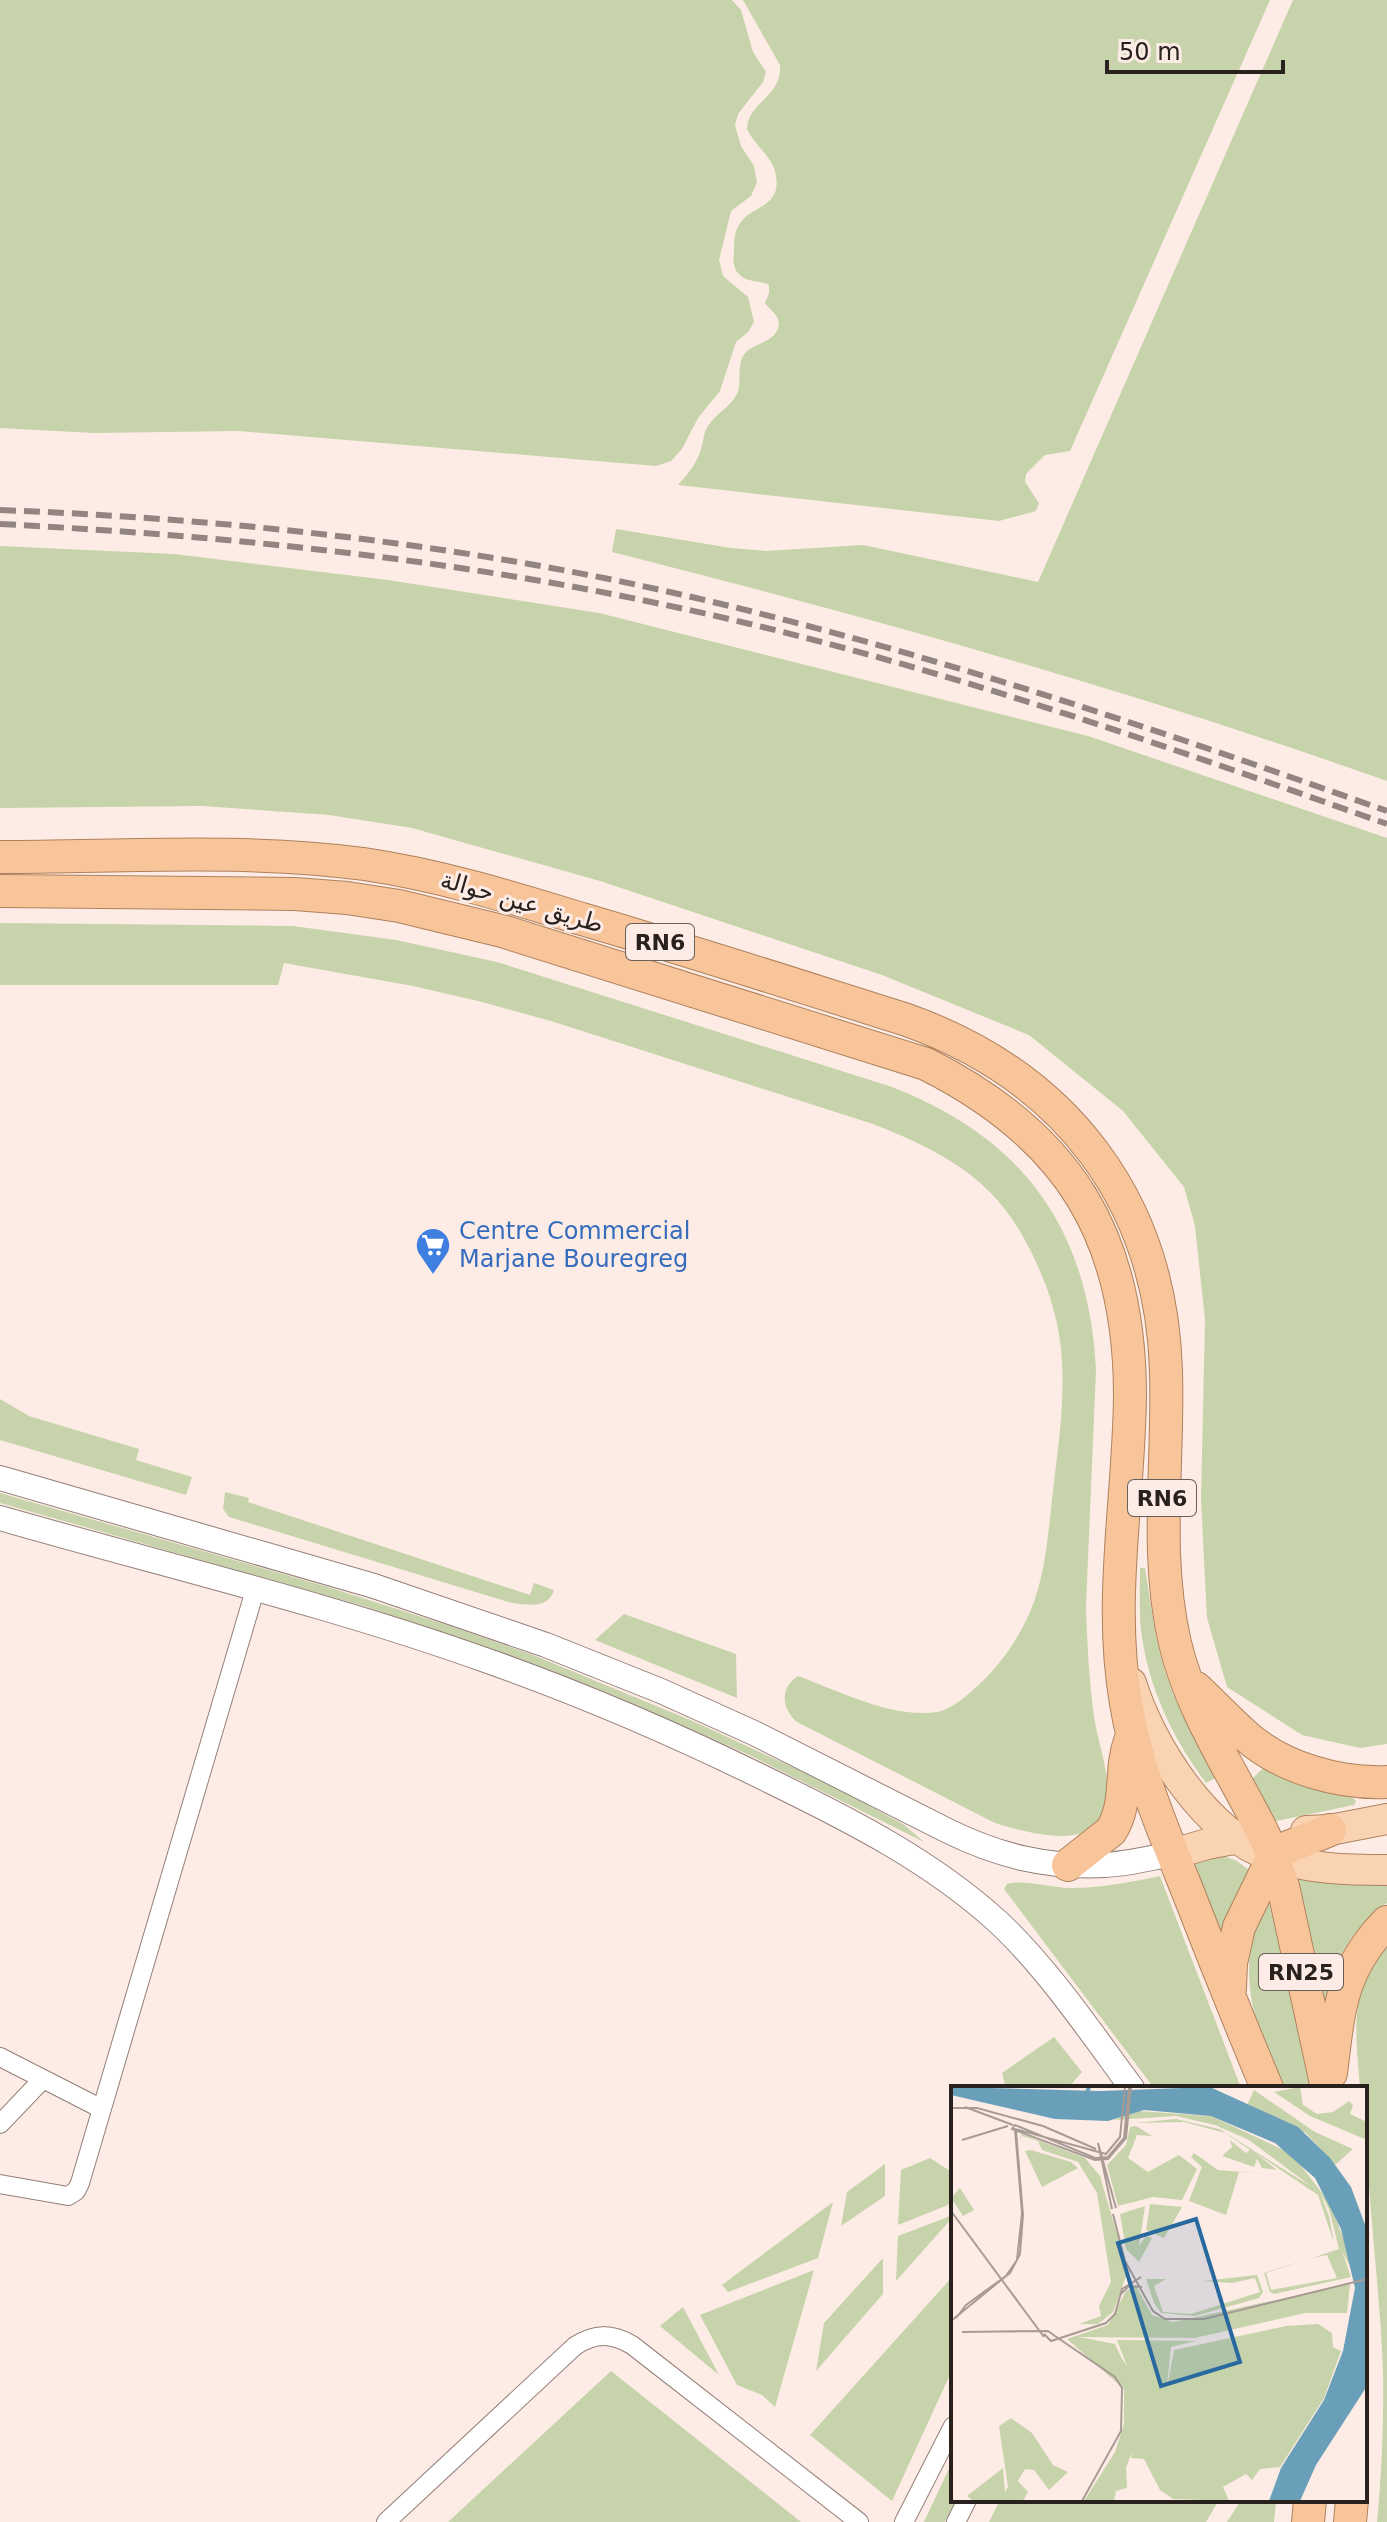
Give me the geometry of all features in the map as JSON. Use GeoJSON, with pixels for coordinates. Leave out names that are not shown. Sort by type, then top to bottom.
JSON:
{"type":"FeatureCollection","features":[{"type":"Feature","properties":{"kind":"highway","name":"طريق عين حوالة"},"geometry":{"type":"LineString","coordinates":[[0,857],[149,855],[302,858],[421,874],[615,928],[937,1031],[994,1060],[1055,1109],[1087,1144],[1106,1169],[1148,1255],[1162,1316],[1167,1420],[1162,1498],[1169,1610],[1186,1678]]}},
{"type":"Feature","properties":{"kind":"highway","name":"طريق عين حوالة"},"geometry":{"type":"LineString","coordinates":[[0,891],[295,894],[399,906],[502,931],[887,1050],[926,1064],[964,1083],[999,1106],[1031,1134],[1083,1198],[1103,1235],[1117,1274],[1125,1314],[1130,1399],[1118,1591],[1119,1631]]}},
{"type":"Feature","properties":{"kind":"highway","name":"RN6"},"geometry":{"type":"LineString","coordinates":[[1119,1631],[1122,1683],[1133,1734],[1173,1854]]}},
{"type":"Feature","properties":{"kind":"highway","name":"RN6"},"geometry":{"type":"LineString","coordinates":[[1186,1678],[1258,1843]]}},
{"type":"Feature","properties":{"kind":"highway"},"geometry":{"type":"LineString","coordinates":[[1186,1678],[1248,1738],[1277,1756],[1309,1770],[1342,1779],[1387,1782]]}},
{"type":"Feature","properties":{"kind":"highway"},"geometry":{"type":"LineString","coordinates":[[1068,1865],[1104,1838],[1116,1824],[1121,1811],[1125,1762],[1133,1734]]}},
{"type":"Feature","properties":{"kind":"highway"},"geometry":{"type":"LineString","coordinates":[[1258,1843],[1288,1847],[1330,1830]]}},
{"type":"Feature","properties":{"kind":"highway","name":"RN25"},"geometry":{"type":"LineString","coordinates":[[1231,1999],[1231,1963],[1258,1843]]}},
{"type":"Feature","properties":{"kind":"highway","name":"RN25"},"geometry":{"type":"LineString","coordinates":[[1258,1843],[1283,1886],[1328,2086]]}},
{"type":"Feature","properties":{"kind":"highway","name":"RN25"},"geometry":{"type":"LineString","coordinates":[[1173,1854],[1266,2086]]}},
{"type":"Feature","properties":{"kind":"highway","name":"RN25"},"geometry":{"type":"LineString","coordinates":[[1328,2086],[1345,1985],[1371,1938],[1387,1922]]}},
{"type":"Feature","properties":{"kind":"highway"},"geometry":{"type":"LineString","coordinates":[[1308,2522],[1310,2502]]}},
{"type":"Feature","properties":{"kind":"highway"},"geometry":{"type":"LineString","coordinates":[[1350,2522],[1352,2502]]}},
{"type":"Feature","properties":{"kind":"main road"},"geometry":{"type":"LineString","coordinates":[[1119,1631],[1133,1691],[1159,1748],[1196,1799],[1258,1843],[1333,1867],[1387,1870]]}},
{"type":"Feature","properties":{"kind":"main road"},"geometry":{"type":"LineString","coordinates":[[1330,1830],[1387,1819]]}},
{"type":"Feature","properties":{"kind":"main road"},"geometry":{"type":"LineString","coordinates":[[1173,1854],[1258,1843]]}},
{"type":"Feature","properties":{"kind":"street"},"geometry":{"type":"LineString","coordinates":[[0,1478],[374,1586],[546,1645],[661,1691],[754,1733],[979,1846],[1011,1857],[1044,1864],[1107,1865],[1173,1854]]}},
{"type":"Feature","properties":{"kind":"street"},"geometry":{"type":"LineString","coordinates":[[0,1518],[373,1624],[488,1661],[710,1751],[804,1797],[923,1863],[998,1922],[1032,1957],[1130,2086]]}},
{"type":"Feature","properties":{"kind":"street"},"geometry":{"type":"LineString","coordinates":[[0,2184],[68,2196],[76,2191],[80,2183],[255,1590]]}},
{"type":"Feature","properties":{"kind":"street"},"geometry":{"type":"LineString","coordinates":[[0,2058],[102,2109]]}},
{"type":"Feature","properties":{"kind":"street"},"geometry":{"type":"LineString","coordinates":[[0,2124],[43,2079]]}},
{"type":"Feature","properties":{"kind":"street"},"geometry":{"type":"LineString","coordinates":[[386,2522],[575,2346],[588,2338],[603,2335],[618,2337],[632,2345],[859,2522]]}},
{"type":"Feature","properties":{"kind":"street"},"geometry":{"type":"LineString","coordinates":[[904,2522],[951,2430]]}},
{"type":"Feature","properties":{"kind":"street"},"geometry":{"type":"LineString","coordinates":[[956,2522],[966,2502]]}},
{"type":"Feature","properties":{"kind":"green space"},"geometry":{"type":"Polygon","coordinates":[[[0,0],[732,0],[741,10],[753,52],[766,72],[763,82],[738,114],[735,125],[741,146],[754,166],[757,182],[751,196],[731,211],[719,260],[723,276],[748,297],[754,322],[736,342],[720,391],[698,418],[682,449],[671,461],[656,466],[238,431],[94,433],[0,428],[0,0]]]}},
{"type":"Feature","properties":{"kind":"green space"},"geometry":{"type":"Polygon","coordinates":[[[743,0],[1270,0],[1070,451],[1045,455],[1026,474],[1025,482],[1039,503],[1036,511],[999,521],[678,485],[697,459],[708,426],[737,394],[745,353],[771,338],[779,324],[765,303],[769,285],[743,278],[734,262],[735,236],[739,225],[746,216],[771,200],[776,186],[772,163],[747,129],[753,112],[776,85],[780,65],[743,0]]]}},
{"type":"Feature","properties":{"kind":"green space"},"geometry":{"type":"Polygon","coordinates":[[[1293,0],[1387,0],[1387,781],[1099,686],[807,603],[612,552],[616,529],[766,551],[863,545],[1038,582],[1293,0]]]}},
{"type":"Feature","properties":{"kind":"green space"},"geometry":{"type":"Polygon","coordinates":[[[0,546],[174,554],[388,580],[599,613],[1088,736],[1387,838],[1387,1744],[1360,1748],[1302,1735],[1227,1687],[1207,1618],[1201,1500],[1205,1320],[1195,1226],[1184,1187],[1123,1111],[1029,1035],[882,975],[600,881],[412,828],[329,815],[202,806],[0,808],[0,546]]]}},
{"type":"Feature","properties":{"kind":"green space"},"geometry":{"type":"Polygon","coordinates":[[[0,923],[293,926],[396,940],[497,962],[889,1086],[936,1107],[976,1132],[1011,1160],[1040,1194],[1062,1231],[1079,1273],[1091,1319],[1096,1370],[1086,1620],[1094,1717],[1108,1790],[1105,1811],[1097,1825],[1083,1833],[1066,1836],[1029,1832],[995,1823],[797,1722],[786,1705],[785,1692],[798,1676],[884,1708],[920,1713],[947,1709],[969,1693],[999,1663],[1019,1634],[1035,1599],[1045,1556],[1059,1440],[1063,1380],[1058,1326],[1039,1268],[1018,1228],[989,1191],[972,1177],[935,1152],[873,1124],[551,1021],[413,986],[284,963],[278,985],[0,985],[0,923]]]}},
{"type":"Feature","properties":{"kind":"green space"},"geometry":{"type":"Polygon","coordinates":[[[0,1399],[29,1416],[139,1449],[136,1460],[192,1477],[186,1495],[0,1440],[0,1399]]]}},
{"type":"Feature","properties":{"kind":"green space"},"geometry":{"type":"Polygon","coordinates":[[[225,1492],[530,1595],[534,1583],[554,1590],[542,1603],[512,1603],[229,1517],[223,1509],[225,1492]]]}},
{"type":"Feature","properties":{"kind":"green space"},"geometry":{"type":"Polygon","coordinates":[[[0,1493],[328,1587],[533,1655],[695,1722],[827,1783],[903,1824],[924,1842],[747,1754],[611,1694],[529,1662],[364,1606],[0,1503],[0,1493]]]}},
{"type":"Feature","properties":{"kind":"green space"},"geometry":{"type":"Polygon","coordinates":[[[1140,1568],[1145,1568],[1156,1637],[1172,1690],[1217,1777],[1206,1783],[1172,1729],[1149,1671],[1141,1630],[1140,1568]]]}},
{"type":"Feature","properties":{"kind":"green space"},"geometry":{"type":"Polygon","coordinates":[[[624,1614],[736,1654],[737,1698],[595,1640],[624,1614]]]}},
{"type":"Feature","properties":{"kind":"green space"},"geometry":{"type":"Polygon","coordinates":[[[1266,1765],[1356,1801],[1354,1805],[1276,1821],[1252,1779],[1266,1765]]]}},
{"type":"Feature","properties":{"kind":"green space"},"geometry":{"type":"Polygon","coordinates":[[[1223,1856],[1255,1874],[1233,1906],[1220,1943],[1186,1858],[1223,1856]]]}},
{"type":"Feature","properties":{"kind":"green space"},"geometry":{"type":"Polygon","coordinates":[[[1298,1870],[1387,1879],[1387,1903],[1358,1930],[1339,1959],[1330,1992],[1326,2032],[1289,1880],[1298,1870]]]}},
{"type":"Feature","properties":{"kind":"green space"},"geometry":{"type":"Polygon","coordinates":[[[1160,1876],[1240,2086],[1152,2086],[1004,1889],[1007,1884],[1014,1883],[1063,1888],[1116,1884],[1160,1876]]]}},
{"type":"Feature","properties":{"kind":"green space"},"geometry":{"type":"Polygon","coordinates":[[[1268,1899],[1314,2086],[1279,2086],[1266,2051],[1254,2012],[1249,1974],[1255,1930],[1268,1899]]]}},
{"type":"Feature","properties":{"kind":"green space"},"geometry":{"type":"Polygon","coordinates":[[[1387,1942],[1387,2522],[1377,2522],[1383,2369],[1367,2158],[1367,2086],[1360,2086],[1356,2028],[1360,1996],[1387,1942]]]}},
{"type":"Feature","properties":{"kind":"green space"},"geometry":{"type":"Polygon","coordinates":[[[1054,2037],[1082,2072],[1070,2086],[1005,2086],[1002,2073],[1054,2037]]]}},
{"type":"Feature","properties":{"kind":"green space"},"geometry":{"type":"Polygon","coordinates":[[[930,2158],[951,2172],[951,2204],[898,2225],[901,2170],[930,2158]]]}},
{"type":"Feature","properties":{"kind":"green space"},"geometry":{"type":"Polygon","coordinates":[[[885,2164],[885,2196],[841,2226],[847,2192],[885,2164]]]}},
{"type":"Feature","properties":{"kind":"green space"},"geometry":{"type":"Polygon","coordinates":[[[833,2202],[818,2258],[728,2292],[722,2285],[833,2202]]]}},
{"type":"Feature","properties":{"kind":"green space"},"geometry":{"type":"Polygon","coordinates":[[[951,2216],[896,2281],[898,2236],[951,2216]]]}},
{"type":"Feature","properties":{"kind":"green space"},"geometry":{"type":"Polygon","coordinates":[[[883,2258],[883,2294],[816,2371],[824,2323],[883,2258]]]}},
{"type":"Feature","properties":{"kind":"green space"},"geometry":{"type":"Polygon","coordinates":[[[814,2270],[775,2407],[762,2395],[737,2385],[700,2315],[814,2270]]]}},
{"type":"Feature","properties":{"kind":"green space"},"geometry":{"type":"Polygon","coordinates":[[[951,2278],[951,2372],[892,2501],[810,2435],[951,2278]]]}},
{"type":"Feature","properties":{"kind":"green space"},"geometry":{"type":"Polygon","coordinates":[[[683,2307],[719,2375],[660,2326],[683,2307]]]}},
{"type":"Feature","properties":{"kind":"green space"},"geometry":{"type":"Polygon","coordinates":[[[611,2371],[801,2522],[448,2522],[611,2371]]]}},
{"type":"Feature","properties":{"kind":"green space"},"geometry":{"type":"Polygon","coordinates":[[[951,2464],[951,2502],[955,2502],[945,2522],[924,2522],[951,2464]]]}},
{"type":"Feature","properties":{"kind":"green space"},"geometry":{"type":"Polygon","coordinates":[[[999,2502],[1218,2502],[1206,2522],[989,2522],[999,2502]]]}},
{"type":"Feature","properties":{"kind":"green space"},"geometry":{"type":"Polygon","coordinates":[[[1240,2502],[1276,2502],[1274,2522],[1227,2522],[1240,2502]]]}},
{"type":"Feature","properties":{"kind":"railway"},"geometry":{"type":"LineString","coordinates":[[0,510],[263,528],[437,549],[610,579],[784,620],[958,668],[1216,751],[1387,811]]}},
{"type":"Feature","properties":{"kind":"railway"},"geometry":{"type":"LineString","coordinates":[[0,524],[174,535],[346,553],[518,577],[689,610],[954,679],[1128,734],[1387,824]]}},
{"type":"Feature","properties":{"kind":"place","name":"Centre Commercial Marjane Bouregreg"},"geometry":{"type":"Point","coordinates":[433,1276]}}]}
